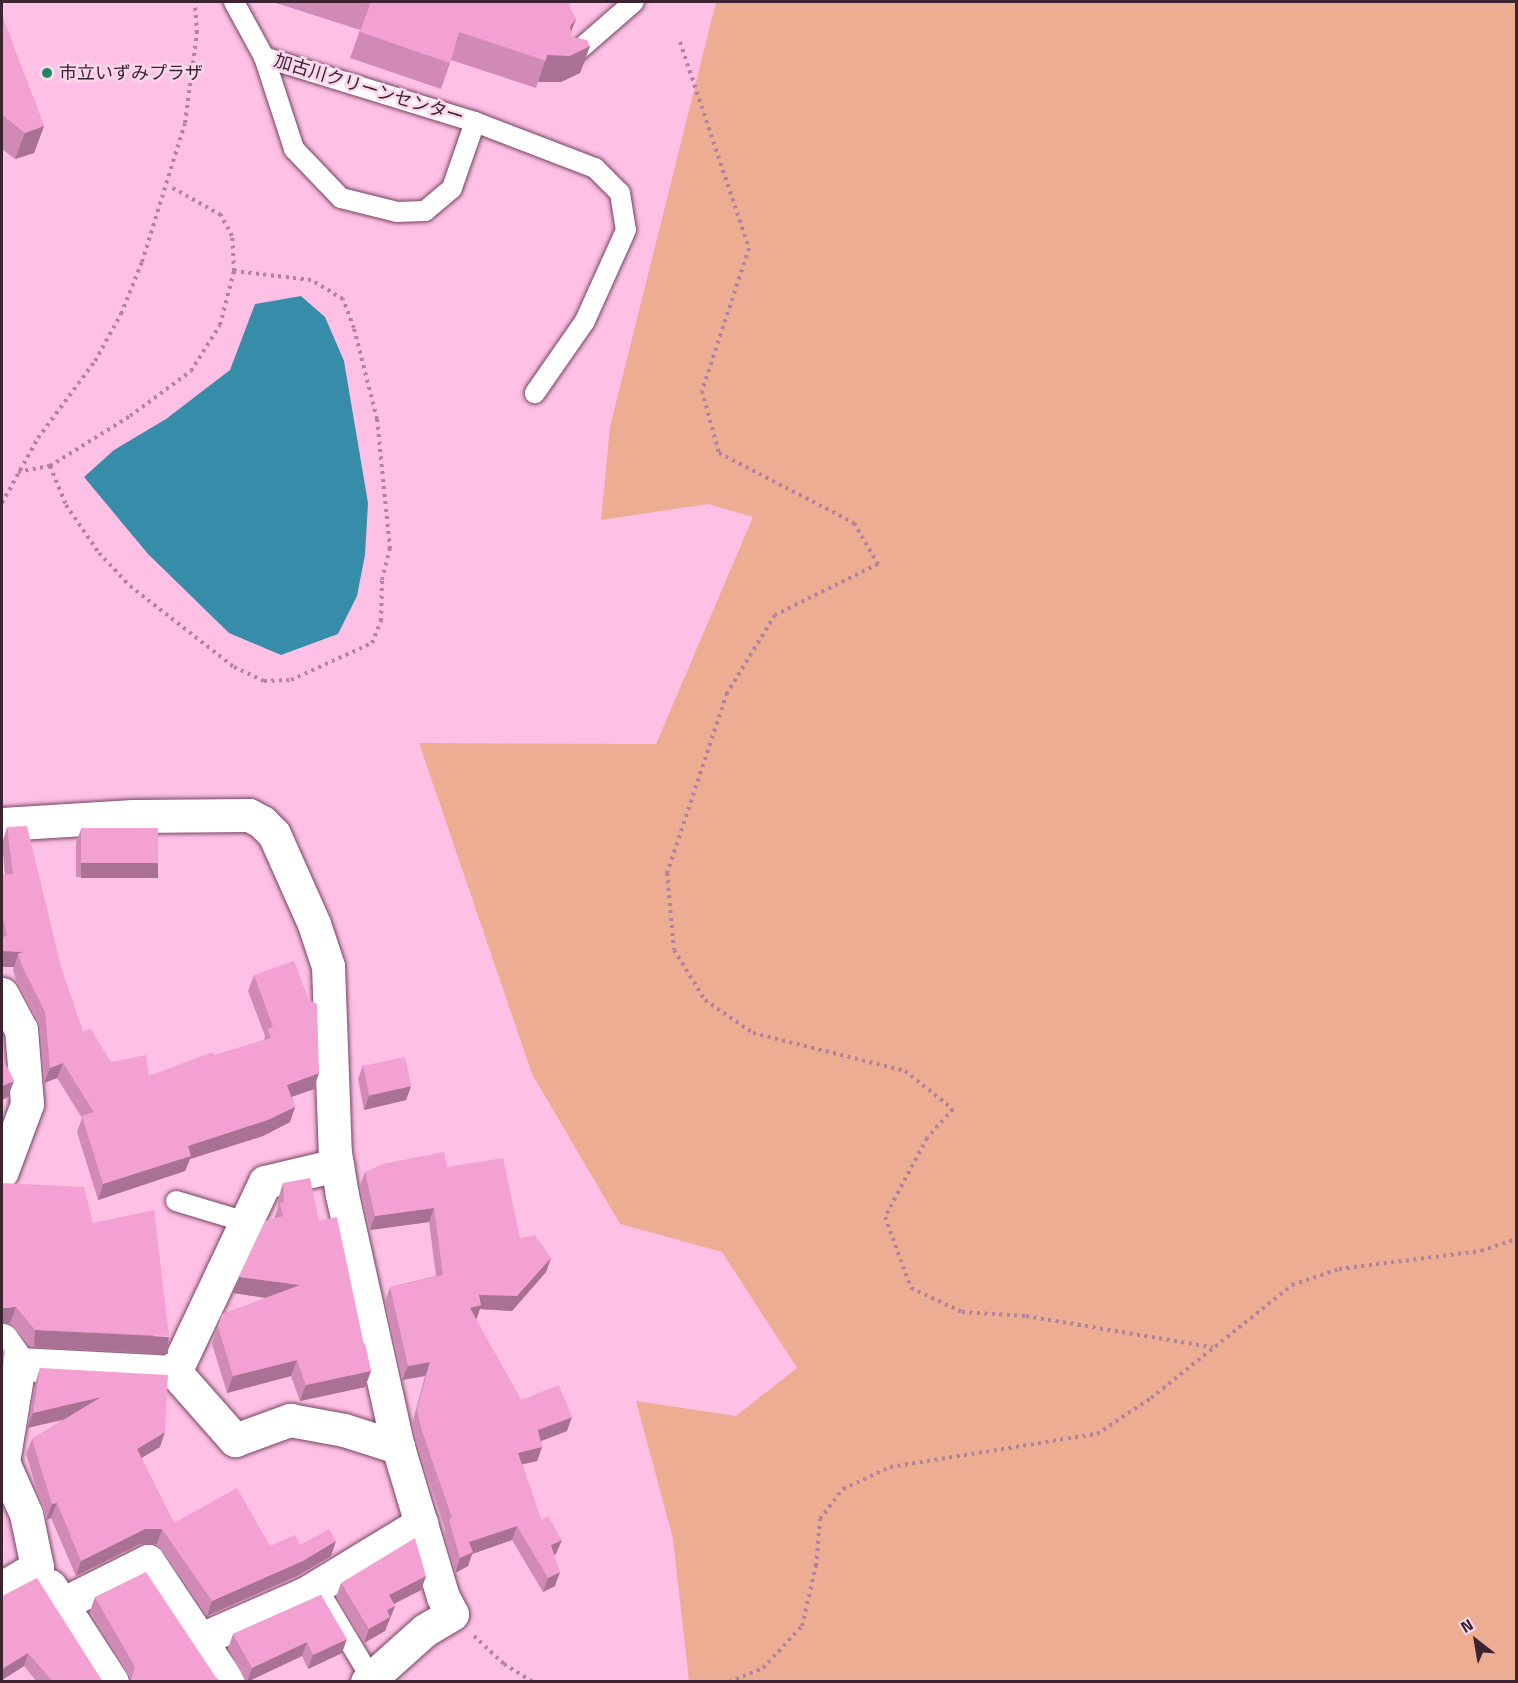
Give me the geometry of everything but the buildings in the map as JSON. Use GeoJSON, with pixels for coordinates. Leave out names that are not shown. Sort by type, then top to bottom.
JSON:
{"type":"FeatureCollection","features":[{"type":"Feature","properties":{"kind":"street"},"geometry":{"type":"LineString","coordinates":[[2,824],[144,816],[249,815],[262,822],[274,834],[293,875],[328,966],[337,1165],[398,1447],[443,1597],[452,1614],[425,1630],[369,1680]]}},
{"type":"Feature","properties":{"kind":"street"},"geometry":{"type":"LineString","coordinates":[[2,994],[21,1029],[27,1104],[2,1171]]}},
{"type":"Feature","properties":{"kind":"street"},"geometry":{"type":"LineString","coordinates":[[175,1372],[265,1182],[337,1165]]}},
{"type":"Feature","properties":{"kind":"street"},"geometry":{"type":"LineString","coordinates":[[112,1682],[37,1567],[26,1514],[3,1462],[10,1352],[175,1372],[235,1440],[290,1420],[344,1430],[398,1447]]}},
{"type":"Feature","properties":{"kind":"street"},"geometry":{"type":"LineString","coordinates":[[199,1640],[316,1586],[422,1523]]}},
{"type":"Feature","properties":{"kind":"street"},"geometry":{"type":"LineString","coordinates":[[62,1604],[148,1561],[154,1565],[179,1613],[228,1682]]}},
{"type":"Feature","properties":{"kind":"street"},"geometry":{"type":"LineString","coordinates":[[2,1588],[37,1567]]}},
{"type":"Feature","properties":{"kind":"lane","name":"加古川クリーンセンター"},"geometry":{"type":"LineString","coordinates":[[234,2],[264,57],[294,149],[340,198],[397,212],[425,211],[453,188],[475,122]]}},
{"type":"Feature","properties":{"kind":"lane"},"geometry":{"type":"LineString","coordinates":[[572,56],[634,2]]}},
{"type":"Feature","properties":{"kind":"lane","name":"加古川クリーンセンター"},"geometry":{"type":"LineString","coordinates":[[264,57],[475,122],[596,168],[620,193],[626,230],[585,321],[534,393]]}},
{"type":"Feature","properties":{"kind":"lane"},"geometry":{"type":"LineString","coordinates":[[176,1201],[246,1222]]}},
{"type":"Feature","properties":{"kind":"lane"},"geometry":{"type":"LineString","coordinates":[[316,1586],[369,1680]]}},
{"type":"Feature","properties":{"kind":"path"},"geometry":{"type":"LineString","coordinates":[[2,503],[17,472],[95,361],[121,314],[169,186],[192,88],[197,33],[195,2]]}},
{"type":"Feature","properties":{"kind":"path"},"geometry":{"type":"LineString","coordinates":[[680,42],[749,248],[702,391],[719,453],[854,523],[878,564],[776,615],[727,693],[667,873],[674,950],[705,1000],[753,1033],[905,1071],[953,1109],[927,1138],[885,1217],[911,1288],[962,1312],[1026,1316],[1212,1347]]}},
{"type":"Feature","properties":{"kind":"path"},"geometry":{"type":"LineString","coordinates":[[17,472],[50,466],[130,416],[191,371],[220,325],[234,271],[232,236],[220,215],[169,186]]}},
{"type":"Feature","properties":{"kind":"path"},"geometry":{"type":"LineString","coordinates":[[50,466],[66,505],[99,553],[130,586],[234,667],[264,681],[291,680],[372,643],[381,621],[382,580],[390,549],[377,418],[354,328],[342,299],[311,280],[234,271]]}},
{"type":"Feature","properties":{"kind":"path"},"geometry":{"type":"LineString","coordinates":[[729,1682],[763,1668],[802,1626],[816,1566],[820,1519],[843,1489],[890,1467],[1096,1434],[1151,1398],[1212,1347],[1293,1285],[1339,1269],[1481,1251],[1516,1239]]}},
{"type":"Feature","properties":{"kind":"path"},"geometry":{"type":"LineString","coordinates":[[452,1614],[504,1664],[533,1682]]}},
{"type":"Feature","properties":{"kind":"shaded area"},"geometry":{"type":"Polygon","coordinates":[[[716,2],[1516,2],[1516,1681],[689,1681],[673,1539],[636,1401],[736,1416],[797,1368],[722,1252],[620,1224],[532,1074],[419,743],[656,744],[753,517],[708,504],[601,520],[610,427],[716,2]]]}},
{"type":"Feature","properties":{"kind":"water"},"geometry":{"type":"Polygon","coordinates":[[[301,296],[325,317],[344,361],[368,503],[365,555],[357,596],[338,634],[281,655],[229,633],[148,554],[84,477],[114,450],[166,419],[230,370],[255,304],[301,296]]]}},
{"type":"Feature","properties":{"kind":"place","name":"市立いずみプラザ"},"geometry":{"type":"Point","coordinates":[47,73]}}]}
